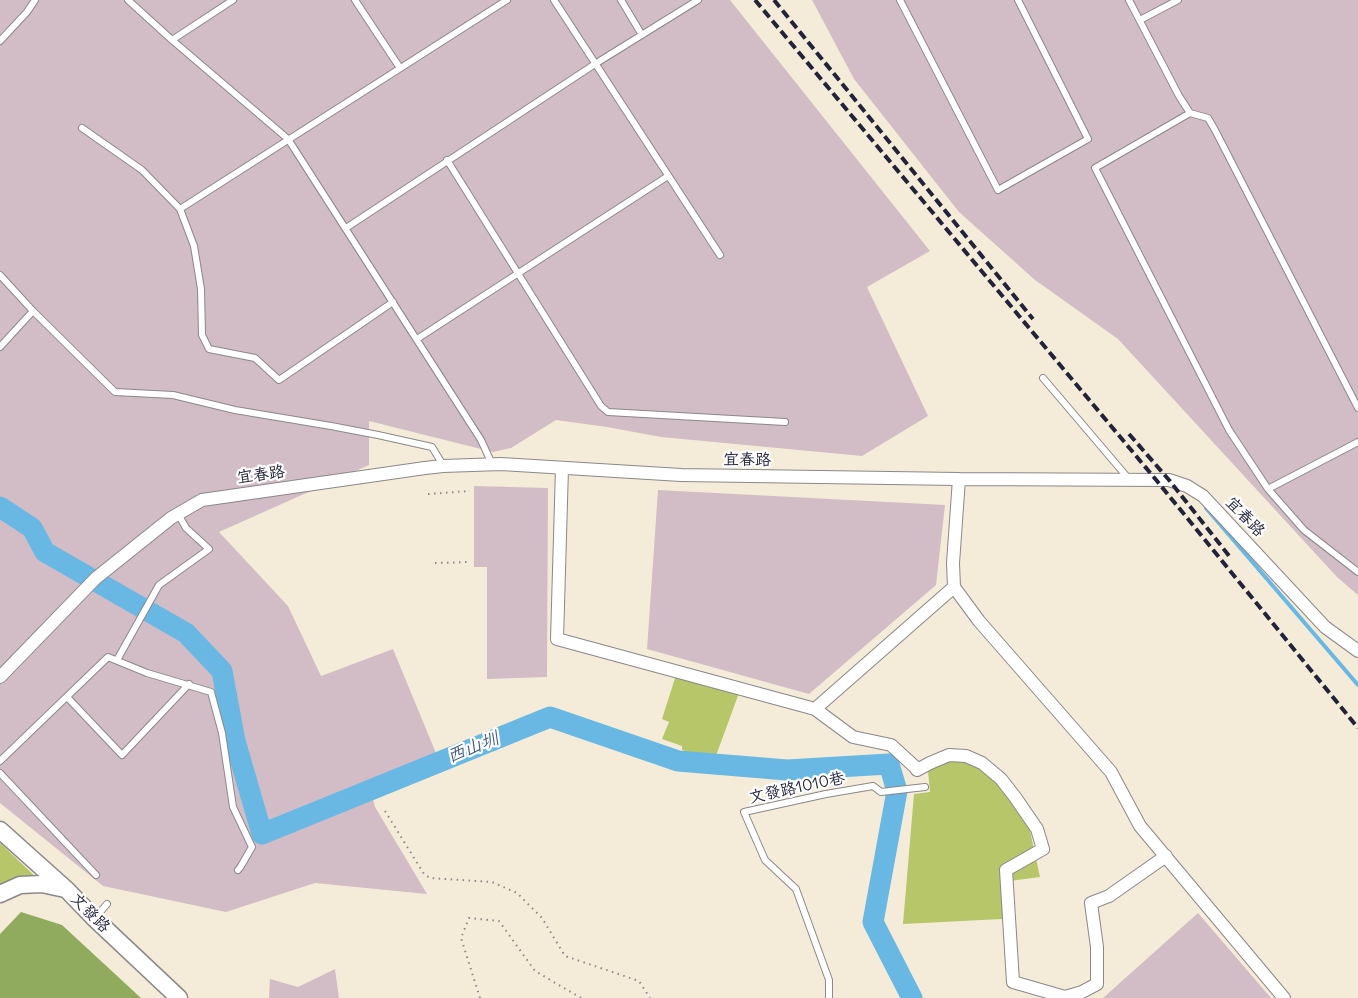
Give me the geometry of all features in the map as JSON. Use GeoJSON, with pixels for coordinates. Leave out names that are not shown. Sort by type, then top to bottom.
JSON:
{"type":"FeatureCollection","features":[{"type":"Feature","properties":{"kind":"street","name":"宜春路"},"geometry":{"type":"LineString","coordinates":[[0,677],[96,578],[178,514],[202,500],[443,466],[492,464],[681,475],[959,480],[1169,480],[1187,486],[1203,496],[1325,627],[1358,651]]}},
{"type":"Feature","properties":{"kind":"street"},"geometry":{"type":"LineString","coordinates":[[562,468],[557,639],[815,708],[853,737],[891,745],[917,770],[949,755],[966,756],[982,763],[1001,779],[1037,829],[1043,849],[1005,870],[1013,982],[1065,998],[1097,984],[1097,947],[1091,903],[1109,896],[1166,856]]}},
{"type":"Feature","properties":{"kind":"street"},"geometry":{"type":"LineString","coordinates":[[959,480],[953,563],[954,587],[979,621],[1111,772],[1140,826],[1284,998]]}},
{"type":"Feature","properties":{"kind":"street"},"geometry":{"type":"LineString","coordinates":[[815,708],[954,587]]}},
{"type":"Feature","properties":{"kind":"street","name":"文發路"},"geometry":{"type":"LineString","coordinates":[[0,830],[67,890],[179,998]]}},
{"type":"Feature","properties":{"kind":"street"},"geometry":{"type":"LineString","coordinates":[[0,894],[20,885],[42,884],[67,890]]}},
{"type":"Feature","properties":{"kind":"lane"},"geometry":{"type":"LineString","coordinates":[[0,41],[35,0]]}},
{"type":"Feature","properties":{"kind":"lane"},"geometry":{"type":"LineString","coordinates":[[128,0],[288,139],[481,440],[492,464]]}},
{"type":"Feature","properties":{"kind":"lane"},"geometry":{"type":"LineString","coordinates":[[172,40],[233,0]]}},
{"type":"Feature","properties":{"kind":"lane"},"geometry":{"type":"LineString","coordinates":[[355,0],[400,68]]}},
{"type":"Feature","properties":{"kind":"lane"},"geometry":{"type":"LineString","coordinates":[[180,209],[507,0]]}},
{"type":"Feature","properties":{"kind":"lane"},"geometry":{"type":"LineString","coordinates":[[554,0],[720,255]]}},
{"type":"Feature","properties":{"kind":"lane"},"geometry":{"type":"LineString","coordinates":[[621,0],[642,35]]}},
{"type":"Feature","properties":{"kind":"lane"},"geometry":{"type":"LineString","coordinates":[[345,228],[595,64],[698,0]]}},
{"type":"Feature","properties":{"kind":"lane"},"geometry":{"type":"LineString","coordinates":[[900,0],[998,190],[1088,139],[1018,0]]}},
{"type":"Feature","properties":{"kind":"lane"},"geometry":{"type":"LineString","coordinates":[[1130,0],[1190,113],[1208,118],[1215,130],[1358,408]]}},
{"type":"Feature","properties":{"kind":"lane"},"geometry":{"type":"LineString","coordinates":[[1140,20],[1178,0]]}},
{"type":"Feature","properties":{"kind":"lane"},"geometry":{"type":"LineString","coordinates":[[1190,113],[1095,168],[1229,430],[1268,489],[1304,531],[1358,572]]}},
{"type":"Feature","properties":{"kind":"lane"},"geometry":{"type":"LineString","coordinates":[[82,128],[142,170],[180,209],[194,246],[201,289],[202,335],[209,349],[255,358],[279,380],[393,302]]}},
{"type":"Feature","properties":{"kind":"lane"},"geometry":{"type":"LineString","coordinates":[[447,160],[601,406],[608,412],[785,422]]}},
{"type":"Feature","properties":{"kind":"lane"},"geometry":{"type":"LineString","coordinates":[[417,339],[668,176]]}},
{"type":"Feature","properties":{"kind":"lane"},"geometry":{"type":"LineString","coordinates":[[0,275],[115,392],[172,395],[235,410],[397,439],[432,447],[443,466]]}},
{"type":"Feature","properties":{"kind":"lane"},"geometry":{"type":"LineString","coordinates":[[0,347],[33,311]]}},
{"type":"Feature","properties":{"kind":"lane"},"geometry":{"type":"LineString","coordinates":[[1043,378],[1130,480]]}},
{"type":"Feature","properties":{"kind":"lane"},"geometry":{"type":"LineString","coordinates":[[1268,489],[1358,442]]}},
{"type":"Feature","properties":{"kind":"lane"},"geometry":{"type":"LineString","coordinates":[[117,660],[159,585],[209,549],[186,528],[178,514]]}},
{"type":"Feature","properties":{"kind":"lane"},"geometry":{"type":"LineString","coordinates":[[0,761],[108,657],[147,673],[211,692],[222,733],[233,807],[252,847],[238,870]]}},
{"type":"Feature","properties":{"kind":"lane"},"geometry":{"type":"LineString","coordinates":[[66,697],[122,755],[189,684]]}},
{"type":"Feature","properties":{"kind":"lane"},"geometry":{"type":"LineString","coordinates":[[0,773],[96,875]]}},
{"type":"Feature","properties":{"kind":"lane","name":"文發路1010巷"},"geometry":{"type":"LineString","coordinates":[[829,998],[829,980],[796,889],[765,860],[744,812],[873,786],[881,792],[925,787]]}},
{"type":"Feature","properties":{"kind":"lane"},"geometry":{"type":"LineString","coordinates":[[94,918],[107,904]]}},
{"type":"Feature","properties":{"kind":"path"},"geometry":{"type":"LineString","coordinates":[[428,494],[470,491]]}},
{"type":"Feature","properties":{"kind":"path"},"geometry":{"type":"LineString","coordinates":[[435,563],[469,562]]}},
{"type":"Feature","properties":{"kind":"path"},"geometry":{"type":"LineString","coordinates":[[386,811],[424,873],[430,878],[492,882],[517,893],[542,918],[565,956],[639,981],[650,998]]}},
{"type":"Feature","properties":{"kind":"path"},"geometry":{"type":"LineString","coordinates":[[480,998],[461,938],[469,918],[500,921],[535,971],[581,998]]}},
{"type":"Feature","properties":{"kind":"shaded area"},"geometry":{"type":"Polygon","coordinates":[[[0,0],[730,0],[930,251],[867,287],[928,416],[862,456],[661,437],[556,420],[511,448],[493,452],[369,421],[369,465],[219,532],[288,606],[321,676],[393,649],[438,758],[369,784],[375,807],[427,894],[315,883],[226,912],[103,886],[0,803],[0,0]]]}},
{"type":"Feature","properties":{"kind":"shaded area"},"geometry":{"type":"Polygon","coordinates":[[[812,0],[1358,0],[1358,595],[1337,577],[1118,339],[1035,280],[959,212],[854,79],[812,0]]]}},
{"type":"Feature","properties":{"kind":"shaded area"},"geometry":{"type":"Polygon","coordinates":[[[474,486],[548,488],[547,677],[487,679],[487,567],[474,567],[474,486]]]}},
{"type":"Feature","properties":{"kind":"shaded area"},"geometry":{"type":"Polygon","coordinates":[[[658,490],[945,505],[936,585],[809,694],[647,649],[658,490]]]}},
{"type":"Feature","properties":{"kind":"shaded area"},"geometry":{"type":"Polygon","coordinates":[[[1198,913],[1271,998],[1103,998],[1198,913]]]}},
{"type":"Feature","properties":{"kind":"shaded area"},"geometry":{"type":"Polygon","coordinates":[[[335,969],[339,998],[269,998],[270,979],[298,987],[335,969]]]}},
{"type":"Feature","properties":{"kind":"green space"},"geometry":{"type":"Polygon","coordinates":[[[676,675],[739,693],[714,761],[682,750],[682,746],[662,739],[669,722],[662,719],[676,675]]]}},
{"type":"Feature","properties":{"kind":"green space"},"geometry":{"type":"Polygon","coordinates":[[[955,759],[968,761],[985,769],[1007,790],[1029,826],[1040,877],[1002,882],[1002,919],[903,924],[914,794],[930,792],[928,771],[955,759]]]}},
{"type":"Feature","properties":{"kind":"green space"},"geometry":{"type":"Polygon","coordinates":[[[0,843],[40,881],[0,888],[0,843]]]}},
{"type":"Feature","properties":{"kind":"green space"},"geometry":{"type":"Polygon","coordinates":[[[21,912],[62,925],[141,998],[0,998],[0,934],[21,912]]]}},
{"type":"Feature","properties":{"kind":"waterway","name":"西山圳"},"geometry":{"type":"LineString","coordinates":[[0,507],[32,528],[45,552],[186,633],[222,671],[235,741],[262,834],[550,717],[678,761],[787,770],[889,764],[897,791],[873,922],[912,998]]}},
{"type":"Feature","properties":{"kind":"waterway"},"geometry":{"type":"LineString","coordinates":[[1206,508],[1358,685]]}},
{"type":"Feature","properties":{"kind":"railway"},"geometry":{"type":"LineString","coordinates":[[755,0],[1157,481],[1358,728]]}},
{"type":"Feature","properties":{"kind":"railway"},"geometry":{"type":"LineString","coordinates":[[774,0],[1033,319]]}},
{"type":"Feature","properties":{"kind":"railway"},"geometry":{"type":"LineString","coordinates":[[1129,434],[1230,557]]}}]}
